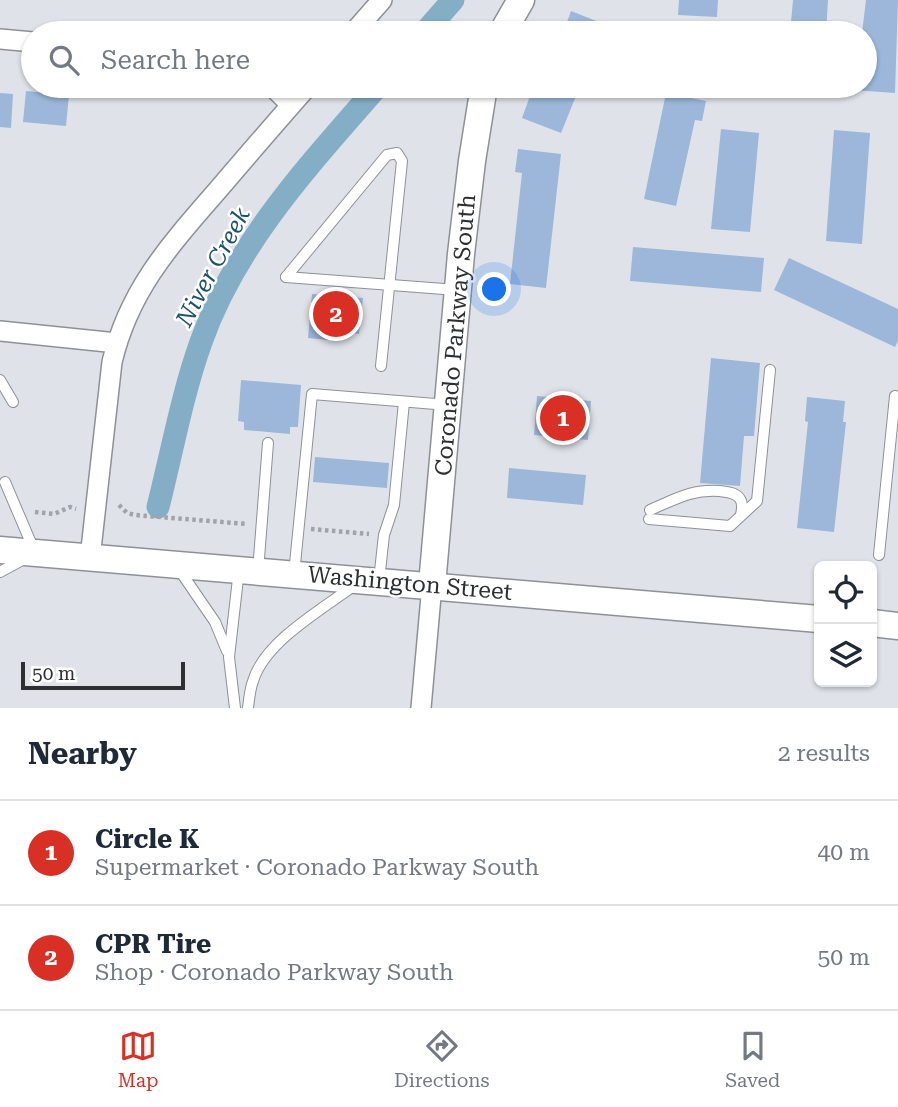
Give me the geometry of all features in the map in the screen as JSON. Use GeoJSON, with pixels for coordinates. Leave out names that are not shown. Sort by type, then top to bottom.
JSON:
{"type":"FeatureCollection","features":[{"type":"Feature","properties":{"kind":"main road"},"geometry":{"type":"LineString","coordinates":[[509,21],[521,0]]}},
{"type":"Feature","properties":{"kind":"main road","name":"Coronado Parkway South"},"geometry":{"type":"LineString","coordinates":[[432,585],[458,290],[472,161],[482,98]]}},
{"type":"Feature","properties":{"kind":"main road","name":"Washington Street"},"geometry":{"type":"LineString","coordinates":[[0,550],[814,619]]}},
{"type":"Feature","properties":{"kind":"main road"},"geometry":{"type":"LineString","coordinates":[[877,624],[898,626]]}},
{"type":"Feature","properties":{"kind":"street"},"geometry":{"type":"LineString","coordinates":[[364,21],[382,0]]}},
{"type":"Feature","properties":{"kind":"street"},"geometry":{"type":"LineString","coordinates":[[0,38],[21,41]]}},
{"type":"Feature","properties":{"kind":"street"},"geometry":{"type":"LineString","coordinates":[[284,98],[291,105]]}},
{"type":"Feature","properties":{"kind":"street"},"geometry":{"type":"LineString","coordinates":[[90,558],[109,382],[117,343],[134,300],[156,263],[297,98]]}},
{"type":"Feature","properties":{"kind":"street"},"geometry":{"type":"LineString","coordinates":[[0,331],[117,343]]}},
{"type":"Feature","properties":{"kind":"street"},"geometry":{"type":"LineString","coordinates":[[421,708],[432,585]]}},
{"type":"Feature","properties":{"kind":"lane"},"geometry":{"type":"LineString","coordinates":[[382,366],[389,284],[402,161],[397,153],[387,155],[286,277],[389,284],[458,290]]}},
{"type":"Feature","properties":{"kind":"lane"},"geometry":{"type":"LineString","coordinates":[[741,515],[741,500],[738,496],[728,492],[705,490],[687,493],[650,515],[730,526],[757,501],[770,370]]}},
{"type":"Feature","properties":{"kind":"lane"},"geometry":{"type":"LineString","coordinates":[[0,380],[13,402]]}},
{"type":"Feature","properties":{"kind":"lane"},"geometry":{"type":"LineString","coordinates":[[294,574],[312,394],[448,405]]}},
{"type":"Feature","properties":{"kind":"lane"},"geometry":{"type":"LineString","coordinates":[[879,555],[895,396]]}},
{"type":"Feature","properties":{"kind":"lane"},"geometry":{"type":"LineString","coordinates":[[248,708],[253,680],[266,657],[282,640],[370,580],[394,505],[404,402]]}},
{"type":"Feature","properties":{"kind":"lane"},"geometry":{"type":"LineString","coordinates":[[229,657],[248,570],[268,443]]}},
{"type":"Feature","properties":{"kind":"lane"},"geometry":{"type":"LineString","coordinates":[[0,572],[35,553],[2,485]]}},
{"type":"Feature","properties":{"kind":"lane"},"geometry":{"type":"LineString","coordinates":[[176,565],[215,622],[229,657],[235,708]]}},
{"type":"Feature","properties":{"kind":"path"},"geometry":{"type":"LineString","coordinates":[[28,511],[54,514],[70,507],[72,509]]}},
{"type":"Feature","properties":{"kind":"building"},"geometry":{"type":"Polygon","coordinates":[[[679,0],[718,0],[717,17],[678,15],[679,0]]]}},
{"type":"Feature","properties":{"kind":"building"},"geometry":{"type":"Polygon","coordinates":[[[793,0],[828,0],[827,21],[791,21],[793,0]]]}},
{"type":"Feature","properties":{"kind":"building"},"geometry":{"type":"Polygon","coordinates":[[[866,0],[898,0],[895,93],[877,92],[877,21],[863,21],[866,0]]]}},
{"type":"Feature","properties":{"kind":"building"},"geometry":{"type":"Polygon","coordinates":[[[571,11],[596,21],[567,21],[571,11]]]}},
{"type":"Feature","properties":{"kind":"building"},"geometry":{"type":"Polygon","coordinates":[[[0,93],[13,94],[11,128],[0,127],[0,93]]]}},
{"type":"Feature","properties":{"kind":"building"},"geometry":{"type":"Polygon","coordinates":[[[25,98],[69,98],[66,126],[23,122],[25,98]]]}},
{"type":"Feature","properties":{"kind":"building"},"geometry":{"type":"Polygon","coordinates":[[[529,98],[575,98],[561,133],[522,118],[529,98]]]}},
{"type":"Feature","properties":{"kind":"building"},"geometry":{"type":"Polygon","coordinates":[[[665,98],[706,101],[702,121],[695,120],[676,206],[644,199],[665,98]]]}},
{"type":"Feature","properties":{"kind":"building"},"geometry":{"type":"Polygon","coordinates":[[[721,129],[759,133],[750,232],[711,229],[721,129]]]}},
{"type":"Feature","properties":{"kind":"building"},"geometry":{"type":"Polygon","coordinates":[[[834,130],[870,133],[862,244],[826,241],[834,130]]]}},
{"type":"Feature","properties":{"kind":"building"},"geometry":{"type":"Polygon","coordinates":[[[518,149],[561,154],[546,288],[510,284],[522,173],[515,172],[518,149]]]}},
{"type":"Feature","properties":{"kind":"building"},"geometry":{"type":"Polygon","coordinates":[[[633,247],[764,258],[761,292],[630,281],[633,247]]]}},
{"type":"Feature","properties":{"kind":"building"},"geometry":{"type":"Polygon","coordinates":[[[789,258],[898,309],[898,341],[895,347],[774,290],[789,258]]]}},
{"type":"Feature","properties":{"kind":"building"},"geometry":{"type":"Polygon","coordinates":[[[312,294],[363,298],[359,334],[329,331],[328,340],[308,338],[312,294]]]}},
{"type":"Feature","properties":{"kind":"building"},"geometry":{"type":"Polygon","coordinates":[[[711,358],[760,363],[754,436],[744,436],[740,486],[700,483],[711,358]]]}},
{"type":"Feature","properties":{"kind":"building"},"geometry":{"type":"Polygon","coordinates":[[[241,380],[301,385],[298,427],[290,427],[290,434],[244,430],[244,422],[238,421],[241,380]]]}},
{"type":"Feature","properties":{"kind":"building"},"geometry":{"type":"Polygon","coordinates":[[[537,396],[591,401],[588,440],[534,435],[537,396]]]}},
{"type":"Feature","properties":{"kind":"building"},"geometry":{"type":"Polygon","coordinates":[[[807,397],[845,401],[843,422],[846,422],[834,532],[797,528],[808,422],[805,421],[807,397]]]}},
{"type":"Feature","properties":{"kind":"building"},"geometry":{"type":"Polygon","coordinates":[[[315,457],[389,463],[387,488],[313,482],[315,457]]]}},
{"type":"Feature","properties":{"kind":"building"},"geometry":{"type":"Polygon","coordinates":[[[509,468],[586,475],[583,505],[507,498],[509,468]]]}},
{"type":"Feature","properties":{"kind":"waterway","name":"Niver Creek"},"geometry":{"type":"LineString","coordinates":[[435,21],[453,0]]}},
{"type":"Feature","properties":{"kind":"waterway","name":"Niver Creek"},"geometry":{"type":"LineString","coordinates":[[158,507],[194,362],[216,306],[254,238],[277,206],[368,98]]}},
{"type":"Feature","properties":{"kind":"place","name":"CPR Tire"},"geometry":{"type":"Point","coordinates":[336,314]}},
{"type":"Feature","properties":{"kind":"place","name":"Circle K"},"geometry":{"type":"Point","coordinates":[563,418]}}]}
